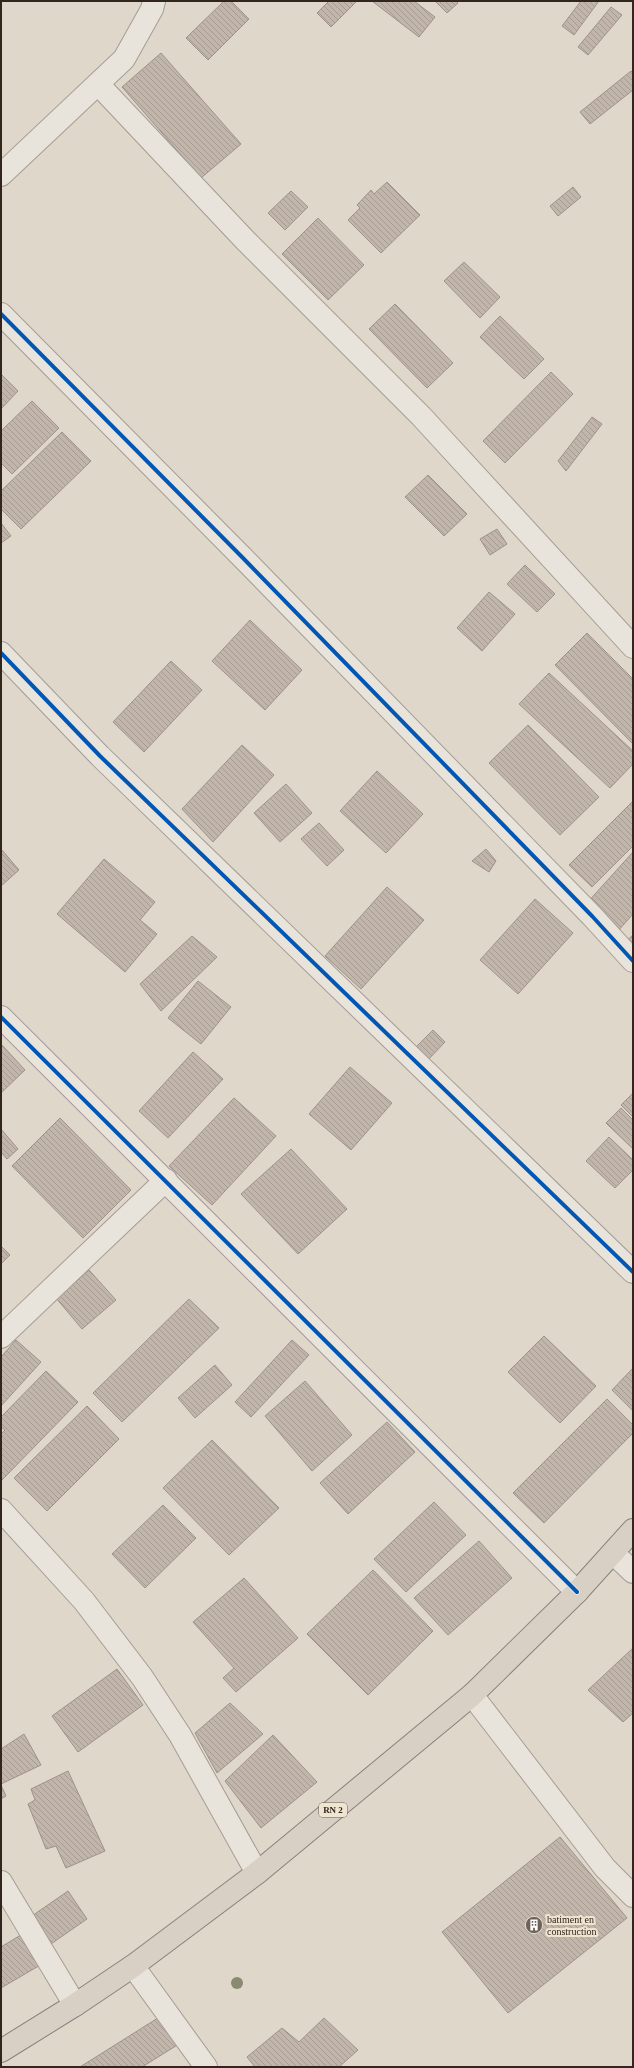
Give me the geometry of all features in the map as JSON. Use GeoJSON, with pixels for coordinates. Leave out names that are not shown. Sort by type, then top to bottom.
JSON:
{"type":"FeatureCollection","features":[{"type":"Feature","properties":{"kind":"highway","name":"RN 2"},"geometry":{"type":"LineString","coordinates":[[1,2051],[75,2006],[133,1966],[257,1874],[472,1695],[577,1592],[633,1530]]}},
{"type":"Feature","properties":{"kind":"street"},"geometry":{"type":"LineString","coordinates":[[1,175],[124,59],[152,10],[154,1]]}},
{"type":"Feature","properties":{"kind":"street"},"geometry":{"type":"LineString","coordinates":[[98,84],[244,239],[421,416],[633,647]]}},
{"type":"Feature","properties":{"kind":"street"},"geometry":{"type":"LineString","coordinates":[[1,314],[242,557],[592,916],[633,961]]}},
{"type":"Feature","properties":{"kind":"street"},"geometry":{"type":"LineString","coordinates":[[1,653],[100,756],[633,1272]]}},
{"type":"Feature","properties":{"kind":"street"},"geometry":{"type":"LineString","coordinates":[[1,1017],[166,1180],[577,1592]]}},
{"type":"Feature","properties":{"kind":"street"},"geometry":{"type":"LineString","coordinates":[[1,1337],[166,1180]]}},
{"type":"Feature","properties":{"kind":"street"},"geometry":{"type":"LineString","coordinates":[[1,1510],[84,1601],[142,1677],[180,1735],[257,1874]]}},
{"type":"Feature","properties":{"kind":"street"},"geometry":{"type":"LineString","coordinates":[[613,1553],[633,1572]]}},
{"type":"Feature","properties":{"kind":"street"},"geometry":{"type":"LineString","coordinates":[[472,1695],[605,1868],[633,1896]]}},
{"type":"Feature","properties":{"kind":"street"},"geometry":{"type":"LineString","coordinates":[[1,1882],[75,2006]]}},
{"type":"Feature","properties":{"kind":"street"},"geometry":{"type":"LineString","coordinates":[[133,1966],[206,2067]]}},
{"type":"Feature","properties":{"kind":"building"},"geometry":{"type":"Polygon","coordinates":[[[224,1],[231,1],[249,19],[208,60],[186,38],[224,1]]]}},
{"type":"Feature","properties":{"kind":"building"},"geometry":{"type":"Polygon","coordinates":[[[329,1],[357,1],[331,27],[317,13],[329,1]]]}},
{"type":"Feature","properties":{"kind":"building"},"geometry":{"type":"Polygon","coordinates":[[[372,1],[414,1],[435,17],[419,37],[372,1]]]}},
{"type":"Feature","properties":{"kind":"building"},"geometry":{"type":"Polygon","coordinates":[[[435,1],[456,1],[458,3],[447,13],[435,1]]]}},
{"type":"Feature","properties":{"kind":"building"},"geometry":{"type":"Polygon","coordinates":[[[581,1],[599,1],[574,35],[562,26],[581,1]]]}},
{"type":"Feature","properties":{"kind":"building"},"geometry":{"type":"Polygon","coordinates":[[[611,7],[622,15],[588,55],[578,47],[611,7]]]}},
{"type":"Feature","properties":{"kind":"building"},"geometry":{"type":"Polygon","coordinates":[[[161,53],[241,144],[201,178],[122,87],[161,53]]]}},
{"type":"Feature","properties":{"kind":"building"},"geometry":{"type":"Polygon","coordinates":[[[631,71],[633,73],[633,90],[590,124],[580,112],[631,71]]]}},
{"type":"Feature","properties":{"kind":"building"},"geometry":{"type":"Polygon","coordinates":[[[387,182],[420,215],[381,253],[348,220],[360,208],[357,205],[371,190],[374,194],[387,182]]]}},
{"type":"Feature","properties":{"kind":"building"},"geometry":{"type":"Polygon","coordinates":[[[573,187],[581,197],[558,216],[550,206],[573,187]]]}},
{"type":"Feature","properties":{"kind":"building"},"geometry":{"type":"Polygon","coordinates":[[[291,191],[308,207],[285,230],[268,213],[291,191]]]}},
{"type":"Feature","properties":{"kind":"building"},"geometry":{"type":"Polygon","coordinates":[[[318,218],[364,265],[328,300],[282,254],[318,218]]]}},
{"type":"Feature","properties":{"kind":"building"},"geometry":{"type":"Polygon","coordinates":[[[464,262],[500,297],[480,318],[444,281],[464,262]]]}},
{"type":"Feature","properties":{"kind":"building"},"geometry":{"type":"Polygon","coordinates":[[[395,304],[453,363],[427,388],[369,329],[395,304]]]}},
{"type":"Feature","properties":{"kind":"building"},"geometry":{"type":"Polygon","coordinates":[[[500,316],[544,359],[524,379],[480,337],[500,316]]]}},
{"type":"Feature","properties":{"kind":"building"},"geometry":{"type":"Polygon","coordinates":[[[551,372],[573,394],[505,463],[483,441],[551,372]]]}},
{"type":"Feature","properties":{"kind":"building"},"geometry":{"type":"Polygon","coordinates":[[[1,374],[18,391],[1,409],[1,374]]]}},
{"type":"Feature","properties":{"kind":"building"},"geometry":{"type":"Polygon","coordinates":[[[32,401],[59,428],[12,474],[1,463],[1,431],[32,401]]]}},
{"type":"Feature","properties":{"kind":"building"},"geometry":{"type":"Polygon","coordinates":[[[592,417],[602,424],[566,471],[558,461],[592,417]]]}},
{"type":"Feature","properties":{"kind":"building"},"geometry":{"type":"Polygon","coordinates":[[[62,432],[91,461],[21,529],[1,509],[1,491],[62,432]]]}},
{"type":"Feature","properties":{"kind":"building"},"geometry":{"type":"Polygon","coordinates":[[[428,475],[467,514],[444,536],[405,497],[428,475]]]}},
{"type":"Feature","properties":{"kind":"building"},"geometry":{"type":"Polygon","coordinates":[[[1,523],[11,536],[1,543],[1,523]]]}},
{"type":"Feature","properties":{"kind":"building"},"geometry":{"type":"Polygon","coordinates":[[[497,529],[507,544],[490,555],[480,539],[497,529]]]}},
{"type":"Feature","properties":{"kind":"building"},"geometry":{"type":"Polygon","coordinates":[[[525,565],[555,594],[537,612],[507,584],[525,565]]]}},
{"type":"Feature","properties":{"kind":"building"},"geometry":{"type":"Polygon","coordinates":[[[489,592],[515,614],[482,651],[457,628],[489,592]]]}},
{"type":"Feature","properties":{"kind":"building"},"geometry":{"type":"Polygon","coordinates":[[[250,620],[302,670],[265,710],[212,661],[250,620]]]}},
{"type":"Feature","properties":{"kind":"building"},"geometry":{"type":"Polygon","coordinates":[[[587,633],[633,679],[633,744],[555,665],[587,633]]]}},
{"type":"Feature","properties":{"kind":"building"},"geometry":{"type":"Polygon","coordinates":[[[171,661],[202,690],[144,752],[113,722],[171,661]]]}},
{"type":"Feature","properties":{"kind":"building"},"geometry":{"type":"Polygon","coordinates":[[[549,673],[633,751],[633,764],[610,788],[519,704],[549,673]]]}},
{"type":"Feature","properties":{"kind":"building"},"geometry":{"type":"Polygon","coordinates":[[[528,725],[599,797],[560,835],[489,763],[528,725]]]}},
{"type":"Feature","properties":{"kind":"building"},"geometry":{"type":"Polygon","coordinates":[[[242,745],[274,775],[213,842],[182,809],[242,745]]]}},
{"type":"Feature","properties":{"kind":"building"},"geometry":{"type":"Polygon","coordinates":[[[377,771],[423,814],[386,853],[340,811],[377,771]]]}},
{"type":"Feature","properties":{"kind":"building"},"geometry":{"type":"Polygon","coordinates":[[[286,784],[312,813],[280,842],[254,813],[286,784]]]}},
{"type":"Feature","properties":{"kind":"building"},"geometry":{"type":"Polygon","coordinates":[[[633,801],[633,846],[592,887],[569,865],[633,801]]]}},
{"type":"Feature","properties":{"kind":"building"},"geometry":{"type":"Polygon","coordinates":[[[319,823],[344,850],[327,866],[301,839],[319,823]]]}},
{"type":"Feature","properties":{"kind":"building"},"geometry":{"type":"Polygon","coordinates":[[[486,849],[496,861],[489,872],[472,861],[486,849]]]}},
{"type":"Feature","properties":{"kind":"building"},"geometry":{"type":"Polygon","coordinates":[[[2,850],[19,870],[1,886],[1,851],[2,850]]]}},
{"type":"Feature","properties":{"kind":"building"},"geometry":{"type":"Polygon","coordinates":[[[633,852],[633,914],[617,932],[586,904],[633,852]]]}},
{"type":"Feature","properties":{"kind":"building"},"geometry":{"type":"Polygon","coordinates":[[[104,859],[155,902],[140,920],[157,934],[125,972],[57,914],[104,859]]]}},
{"type":"Feature","properties":{"kind":"building"},"geometry":{"type":"Polygon","coordinates":[[[387,887],[424,920],[361,989],[325,956],[387,887]]]}},
{"type":"Feature","properties":{"kind":"building"},"geometry":{"type":"Polygon","coordinates":[[[535,899],[573,933],[518,994],[480,960],[535,899]]]}},
{"type":"Feature","properties":{"kind":"building"},"geometry":{"type":"Polygon","coordinates":[[[633,935],[633,954],[623,944],[633,935]]]}},
{"type":"Feature","properties":{"kind":"building"},"geometry":{"type":"Polygon","coordinates":[[[192,936],[217,957],[161,1011],[140,984],[192,936]]]}},
{"type":"Feature","properties":{"kind":"building"},"geometry":{"type":"Polygon","coordinates":[[[198,981],[231,1007],[201,1044],[168,1018],[198,981]]]}},
{"type":"Feature","properties":{"kind":"building"},"geometry":{"type":"Polygon","coordinates":[[[433,1030],[445,1042],[425,1063],[412,1051],[433,1030]]]}},
{"type":"Feature","properties":{"kind":"building"},"geometry":{"type":"Polygon","coordinates":[[[1,1044],[25,1070],[1,1093],[1,1044]]]}},
{"type":"Feature","properties":{"kind":"building"},"geometry":{"type":"Polygon","coordinates":[[[193,1052],[223,1079],[168,1138],[139,1111],[193,1052]]]}},
{"type":"Feature","properties":{"kind":"building"},"geometry":{"type":"Polygon","coordinates":[[[350,1067],[392,1103],[351,1150],[309,1114],[350,1067]]]}},
{"type":"Feature","properties":{"kind":"building"},"geometry":{"type":"Polygon","coordinates":[[[633,1093],[633,1117],[621,1105],[633,1093]]]}},
{"type":"Feature","properties":{"kind":"building"},"geometry":{"type":"Polygon","coordinates":[[[234,1098],[276,1136],[212,1205],[169,1166],[234,1098]]]}},
{"type":"Feature","properties":{"kind":"building"},"geometry":{"type":"Polygon","coordinates":[[[621,1108],[633,1120],[633,1149],[606,1123],[621,1108]]]}},
{"type":"Feature","properties":{"kind":"building"},"geometry":{"type":"Polygon","coordinates":[[[60,1118],[131,1190],[83,1238],[12,1166],[60,1118]]]}},
{"type":"Feature","properties":{"kind":"building"},"geometry":{"type":"Polygon","coordinates":[[[1,1129],[18,1149],[7,1159],[1,1152],[1,1129]]]}},
{"type":"Feature","properties":{"kind":"building"},"geometry":{"type":"Polygon","coordinates":[[[609,1137],[633,1160],[633,1170],[615,1188],[586,1161],[609,1137]]]}},
{"type":"Feature","properties":{"kind":"building"},"geometry":{"type":"Polygon","coordinates":[[[291,1149],[347,1209],[298,1254],[241,1194],[291,1149]]]}},
{"type":"Feature","properties":{"kind":"building"},"geometry":{"type":"Polygon","coordinates":[[[1,1246],[10,1255],[1,1264],[1,1246]]]}},
{"type":"Feature","properties":{"kind":"building"},"geometry":{"type":"Polygon","coordinates":[[[89,1270],[116,1300],[82,1329],[56,1298],[89,1270]]]}},
{"type":"Feature","properties":{"kind":"building"},"geometry":{"type":"Polygon","coordinates":[[[189,1299],[219,1328],[122,1422],[93,1393],[189,1299]]]}},
{"type":"Feature","properties":{"kind":"building"},"geometry":{"type":"Polygon","coordinates":[[[544,1336],[596,1386],[560,1423],[508,1372],[544,1336]]]}},
{"type":"Feature","properties":{"kind":"building"},"geometry":{"type":"Polygon","coordinates":[[[16,1340],[41,1362],[1,1406],[1,1357],[16,1340]]]}},
{"type":"Feature","properties":{"kind":"building"},"geometry":{"type":"Polygon","coordinates":[[[292,1340],[309,1355],[251,1417],[235,1402],[292,1340]]]}},
{"type":"Feature","properties":{"kind":"building"},"geometry":{"type":"Polygon","coordinates":[[[215,1365],[232,1385],[195,1418],[178,1398],[215,1365]]]}},
{"type":"Feature","properties":{"kind":"building"},"geometry":{"type":"Polygon","coordinates":[[[633,1368],[633,1411],[612,1390],[633,1368]]]}},
{"type":"Feature","properties":{"kind":"building"},"geometry":{"type":"Polygon","coordinates":[[[46,1371],[78,1402],[1,1481],[1,1434],[5,1430],[1,1427],[1,1417],[46,1371]]]}},
{"type":"Feature","properties":{"kind":"building"},"geometry":{"type":"Polygon","coordinates":[[[305,1381],[352,1435],[312,1471],[265,1416],[305,1381]]]}},
{"type":"Feature","properties":{"kind":"building"},"geometry":{"type":"Polygon","coordinates":[[[607,1399],[633,1425],[633,1433],[544,1523],[513,1493],[607,1399]]]}},
{"type":"Feature","properties":{"kind":"building"},"geometry":{"type":"Polygon","coordinates":[[[87,1406],[119,1439],[47,1511],[14,1478],[87,1406]]]}},
{"type":"Feature","properties":{"kind":"building"},"geometry":{"type":"Polygon","coordinates":[[[387,1422],[415,1452],[348,1514],[320,1483],[387,1422]]]}},
{"type":"Feature","properties":{"kind":"building"},"geometry":{"type":"Polygon","coordinates":[[[212,1440],[279,1508],[229,1555],[163,1488],[212,1440]]]}},
{"type":"Feature","properties":{"kind":"building"},"geometry":{"type":"Polygon","coordinates":[[[434,1502],[466,1535],[406,1592],[374,1559],[434,1502]]]}},
{"type":"Feature","properties":{"kind":"building"},"geometry":{"type":"Polygon","coordinates":[[[163,1505],[196,1538],[145,1588],[112,1554],[163,1505]]]}},
{"type":"Feature","properties":{"kind":"building"},"geometry":{"type":"Polygon","coordinates":[[[479,1541],[512,1578],[448,1635],[414,1598],[479,1541]]]}},
{"type":"Feature","properties":{"kind":"building"},"geometry":{"type":"Polygon","coordinates":[[[373,1570],[433,1631],[368,1695],[307,1634],[373,1570]]]}},
{"type":"Feature","properties":{"kind":"building"},"geometry":{"type":"Polygon","coordinates":[[[244,1578],[298,1638],[236,1692],[223,1678],[234,1668],[193,1622],[244,1578]]]}},
{"type":"Feature","properties":{"kind":"building"},"geometry":{"type":"Polygon","coordinates":[[[633,1648],[633,1713],[623,1722],[588,1690],[633,1648]]]}},
{"type":"Feature","properties":{"kind":"building"},"geometry":{"type":"Polygon","coordinates":[[[117,1669],[143,1705],[78,1752],[52,1716],[117,1669]]]}},
{"type":"Feature","properties":{"kind":"building"},"geometry":{"type":"Polygon","coordinates":[[[230,1703],[263,1734],[217,1773],[195,1733],[230,1703]]]}},
{"type":"Feature","properties":{"kind":"building"},"geometry":{"type":"Polygon","coordinates":[[[24,1734],[41,1765],[1,1784],[1,1749],[24,1734]]]}},
{"type":"Feature","properties":{"kind":"building"},"geometry":{"type":"Polygon","coordinates":[[[273,1735],[317,1782],[261,1828],[225,1781],[273,1735]]]}},
{"type":"Feature","properties":{"kind":"building"},"geometry":{"type":"Polygon","coordinates":[[[68,1771],[105,1851],[66,1868],[56,1846],[46,1849],[28,1804],[35,1800],[31,1789],[68,1771]]]}},
{"type":"Feature","properties":{"kind":"building"},"geometry":{"type":"Polygon","coordinates":[[[1,1785],[6,1796],[1,1799],[1,1785]]]}},
{"type":"Feature","properties":{"kind":"building","name":"batiment en construction"},"geometry":{"type":"Polygon","coordinates":[[[560,1837],[627,1918],[508,2013],[442,1932],[560,1837]]]}},
{"type":"Feature","properties":{"kind":"building"},"geometry":{"type":"Polygon","coordinates":[[[68,1891],[87,1919],[48,1946],[29,1918],[68,1891]]]}},
{"type":"Feature","properties":{"kind":"building"},"geometry":{"type":"Polygon","coordinates":[[[24,1933],[42,1964],[1,1988],[1,1947],[24,1933]]]}},
{"type":"Feature","properties":{"kind":"building"},"geometry":{"type":"Polygon","coordinates":[[[161,2016],[179,2044],[142,2067],[80,2067],[161,2016]]]}},
{"type":"Feature","properties":{"kind":"building"},"geometry":{"type":"Polygon","coordinates":[[[324,2018],[358,2050],[339,2067],[255,2067],[247,2057],[282,2028],[299,2042],[324,2018]]]}},
{"type":"Feature","properties":{"kind":"cycle path"},"geometry":{"type":"LineString","coordinates":[[1,314],[242,557],[592,916],[633,961]]}},
{"type":"Feature","properties":{"kind":"cycle path"},"geometry":{"type":"LineString","coordinates":[[1,653],[100,756],[633,1272]]}},
{"type":"Feature","properties":{"kind":"cycle path"},"geometry":{"type":"LineString","coordinates":[[1,1017],[577,1592]]}},
{"type":"Feature","properties":{"kind":"place","name":"batiment en construction"},"geometry":{"type":"Point","coordinates":[534,1925]}}]}
